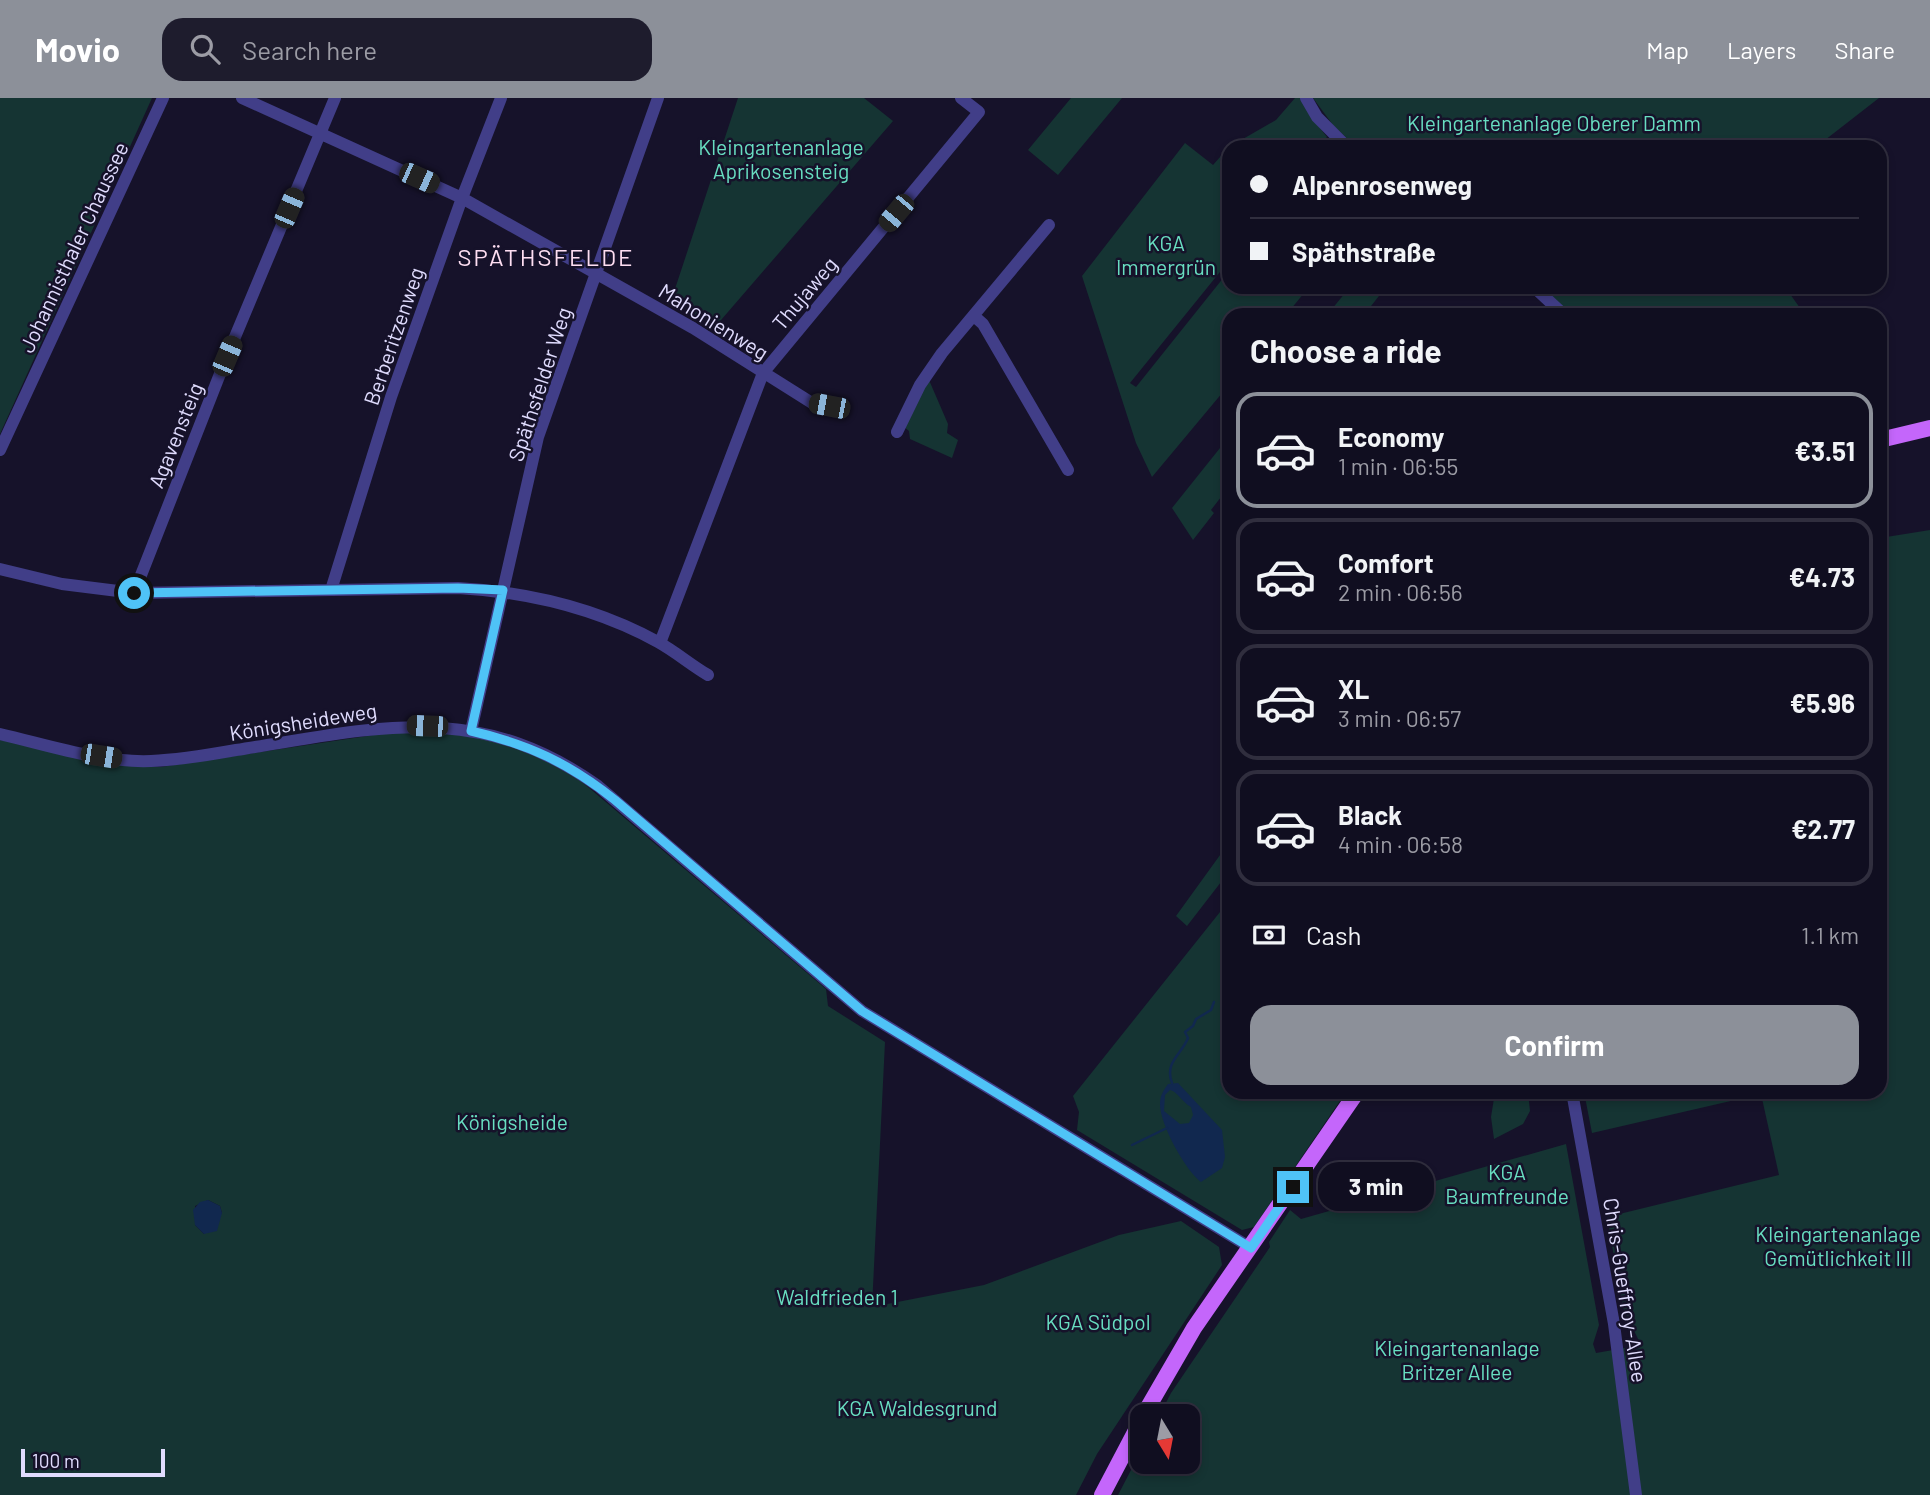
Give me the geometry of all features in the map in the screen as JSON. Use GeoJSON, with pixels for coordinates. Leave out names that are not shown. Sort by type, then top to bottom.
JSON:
{"type":"FeatureCollection","features":[{"type":"Feature","properties":{"kind":"main road"},"geometry":{"type":"LineString","coordinates":[[1887,438],[1930,428]]}},
{"type":"Feature","properties":{"kind":"main road"},"geometry":{"type":"LineString","coordinates":[[1150,1404],[1176,1356],[1232,1271],[1251,1248],[1352,1099]]}},
{"type":"Feature","properties":{"kind":"main road"},"geometry":{"type":"LineString","coordinates":[[1102,1495],[1130,1441]]}},
{"type":"Feature","properties":{"kind":"street","name":"Johannisthaler Chaussee"},"geometry":{"type":"LineString","coordinates":[[0,450],[163,98]]}},
{"type":"Feature","properties":{"kind":"street","name":"Mahonienweg"},"geometry":{"type":"LineString","coordinates":[[242,98],[462,198],[693,328],[812,403],[829,406]]}},
{"type":"Feature","properties":{"kind":"street","name":"Agavensteig"},"geometry":{"type":"LineString","coordinates":[[134,593],[221,369],[335,98]]}},
{"type":"Feature","properties":{"kind":"street","name":"Berberitzenweg"},"geometry":{"type":"LineString","coordinates":[[331,590],[391,397],[501,98]]}},
{"type":"Feature","properties":{"kind":"street","name":"Späthsfelder Weg"},"geometry":{"type":"LineString","coordinates":[[471,731],[538,437],[658,98]]}},
{"type":"Feature","properties":{"kind":"street","name":"Thujaweg"},"geometry":{"type":"LineString","coordinates":[[660,643],[763,373],[979,112],[961,98]]}},
{"type":"Feature","properties":{"kind":"street"},"geometry":{"type":"LineString","coordinates":[[1306,98],[1317,117],[1340,140]]}},
{"type":"Feature","properties":{"kind":"street"},"geometry":{"type":"LineString","coordinates":[[897,432],[920,385],[942,353],[1049,225]]}},
{"type":"Feature","properties":{"kind":"street"},"geometry":{"type":"LineString","coordinates":[[1542,294],[1556,308]]}},
{"type":"Feature","properties":{"kind":"street"},"geometry":{"type":"LineString","coordinates":[[974,316],[983,324],[1068,470]]}},
{"type":"Feature","properties":{"kind":"street"},"geometry":{"type":"LineString","coordinates":[[0,569],[62,584],[134,593],[458,588],[503,590],[576,607],[620,623],[660,643],[708,675]]}},
{"type":"Feature","properties":{"kind":"street","name":"Königsheideweg"},"geometry":{"type":"LineString","coordinates":[[0,734],[101,756],[148,761],[198,756],[376,728],[411,726],[471,731],[527,746],[582,775],[615,800],[862,1011],[1251,1248]]}},
{"type":"Feature","properties":{"kind":"street","name":"Chris-Gueffroy-Allee"},"geometry":{"type":"LineString","coordinates":[[1574,1099],[1614,1324],[1636,1495]]}},
{"type":"Feature","properties":{"kind":"green space"},"geometry":{"type":"Polygon","coordinates":[[[0,98],[152,98],[0,434],[0,98]]]}},
{"type":"Feature","properties":{"kind":"green space","name":"Kleingartenanlage Aprikosensteig"},"geometry":{"type":"Polygon","coordinates":[[[738,98],[864,98],[893,121],[715,327],[671,301],[738,98]]]}},
{"type":"Feature","properties":{"kind":"green space"},"geometry":{"type":"Polygon","coordinates":[[[1071,98],[1122,98],[1058,175],[1028,150],[1071,98]]]}},
{"type":"Feature","properties":{"kind":"green space"},"geometry":{"type":"Polygon","coordinates":[[[1295,98],[1302,98],[1327,137],[1325,140],[1241,140],[1276,120],[1295,98]]]}},
{"type":"Feature","properties":{"kind":"green space","name":"Kleingartenanlage Oberer Damm"},"geometry":{"type":"Polygon","coordinates":[[[1313,98],[1879,98],[1825,140],[1349,140],[1333,125],[1313,98]]]}},
{"type":"Feature","properties":{"kind":"green space","name":"KGA Immergrün"},"geometry":{"type":"Polygon","coordinates":[[[1185,143],[1213,165],[1222,155],[1222,269],[1130,383],[1136,387],[1222,280],[1222,294],[1303,294],[1292,308],[1222,308],[1222,393],[1152,477],[1136,443],[1082,276],[1185,143]]]}},
{"type":"Feature","properties":{"kind":"green space"},"geometry":{"type":"Polygon","coordinates":[[[1344,294],[1380,294],[1370,308],[1333,308],[1344,294]]]}},
{"type":"Feature","properties":{"kind":"green space"},"geometry":{"type":"Polygon","coordinates":[[[1549,294],[1790,294],[1800,308],[1564,308],[1549,294]]]}},
{"type":"Feature","properties":{"kind":"green space"},"geometry":{"type":"Polygon","coordinates":[[[929,380],[948,424],[947,433],[958,440],[952,458],[910,439],[909,431],[903,426],[929,380]]]}},
{"type":"Feature","properties":{"kind":"green space"},"geometry":{"type":"Polygon","coordinates":[[[1222,446],[1222,496],[1211,510],[1214,513],[1193,540],[1172,508],[1222,446]]]}},
{"type":"Feature","properties":{"kind":"green space"},"geometry":{"type":"Polygon","coordinates":[[[1930,530],[1930,1495],[1118,1495],[1130,1472],[1200,1474],[1200,1404],[1165,1404],[1270,1247],[1269,1242],[1290,1210],[1301,1219],[1566,1144],[1599,1325],[1593,1344],[1596,1353],[1636,1346],[1640,1343],[1623,1308],[1607,1217],[1779,1175],[1762,1099],[1887,1099],[1887,537],[1930,530]]]}},
{"type":"Feature","properties":{"kind":"green space","name":"Königsheide"},"geometry":{"type":"Polygon","coordinates":[[[394,732],[444,733],[508,745],[538,757],[581,781],[826,989],[828,1006],[885,1042],[872,1307],[984,1285],[1119,1235],[1181,1221],[1219,1247],[1222,1265],[1097,1454],[1076,1495],[0,1495],[0,740],[139,766],[161,767],[394,732]],[[208,1200],[195,1206],[195,1225],[204,1234],[222,1213],[220,1206],[208,1200]]]}},
{"type":"Feature","properties":{"kind":"green space"},"geometry":{"type":"Polygon","coordinates":[[[1222,852],[1222,881],[1187,926],[1176,916],[1222,852]]]}},
{"type":"Feature","properties":{"kind":"green space"},"geometry":{"type":"Polygon","coordinates":[[[1220,912],[1222,1099],[1341,1099],[1254,1227],[1242,1230],[1077,1130],[1079,1112],[1073,1096],[1220,912]]]}},
{"type":"Feature","properties":{"kind":"green space"},"geometry":{"type":"Polygon","coordinates":[[[1494,1099],[1529,1099],[1530,1111],[1523,1124],[1494,1139],[1491,1117],[1494,1099]]]}},
{"type":"Feature","properties":{"kind":"green space"},"geometry":{"type":"Polygon","coordinates":[[[1585,1099],[1739,1099],[1592,1133],[1585,1099]]]}},
{"type":"Feature","properties":{"kind":"water"},"geometry":{"type":"Polygon","coordinates":[[[1178,1083],[1222,1130],[1225,1157],[1222,1168],[1201,1182],[1181,1158],[1164,1124],[1160,1101],[1168,1084],[1178,1083]],[[1170,1090],[1165,1095],[1164,1111],[1180,1124],[1189,1123],[1193,1115],[1191,1107],[1170,1090]]]}},
{"type":"Feature","properties":{"kind":"water"},"geometry":{"type":"Polygon","coordinates":[[[208,1200],[220,1206],[222,1213],[217,1231],[204,1234],[195,1225],[193,1210],[200,1202],[208,1200]]]}},
{"type":"Feature","properties":{"kind":"waterway"},"geometry":{"type":"LineString","coordinates":[[1172,1083],[1170,1069],[1188,1038],[1185,1032],[1193,1026],[1196,1019],[1211,1010],[1214,1002]]}},
{"type":"Feature","properties":{"kind":"waterway"},"geometry":{"type":"LineString","coordinates":[[1132,1145],[1167,1128]]}},
{"type":"Feature","properties":{"kind":"district","name":"SPÄTHSFELDE"},"geometry":{"type":"Point","coordinates":[546,256]}},
{"type":"Feature","properties":{"kind":"route"},"geometry":{"type":"LineString","coordinates":[[134,593],[458,588],[503,590],[471,731],[527,746],[582,775],[615,800],[862,1011],[1251,1248],[1293,1187]]}},
{"type":"Feature","properties":{"kind":"park label","name":"KGA Baumfreunde"},"geometry":{"type":"Point","coordinates":[1507,1183]}},
{"type":"Feature","properties":{"kind":"park label","name":"Kleingartenanlage Gemütlichkeit III"},"geometry":{"type":"Point","coordinates":[1838,1245]}},
{"type":"Feature","properties":{"kind":"park label","name":"Waldfrieden 1"},"geometry":{"type":"Point","coordinates":[837,1296]}},
{"type":"Feature","properties":{"kind":"park label","name":"KGA Südpol"},"geometry":{"type":"Point","coordinates":[1098,1321]}},
{"type":"Feature","properties":{"kind":"park label","name":"Kleingartenanlage Britzer Allee"},"geometry":{"type":"Point","coordinates":[1457,1359]}},
{"type":"Feature","properties":{"kind":"park label","name":"KGA Waldesgrund"},"geometry":{"type":"Point","coordinates":[917,1407]}}]}
